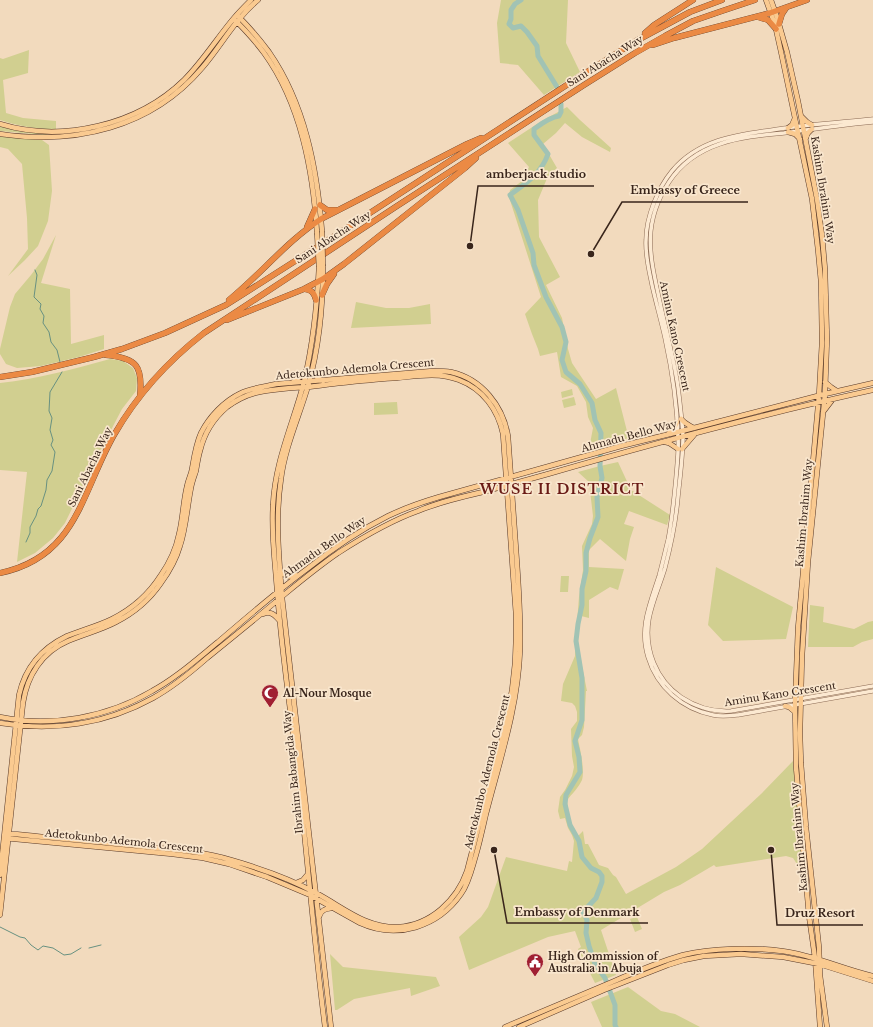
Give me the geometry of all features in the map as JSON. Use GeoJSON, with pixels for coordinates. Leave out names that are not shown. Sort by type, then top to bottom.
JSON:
{"type":"FeatureCollection","features":[{"type":"Feature","properties":{"kind":"highway"},"geometry":{"type":"LineString","coordinates":[[636,41],[654,25],[693,0]]}},
{"type":"Feature","properties":{"kind":"highway","name":"Sani Abacha Way"},"geometry":{"type":"LineString","coordinates":[[0,377],[32,372],[102,355],[165,333],[226,305],[636,41],[690,12],[722,0]]}},
{"type":"Feature","properties":{"kind":"highway","name":"Sani Abacha Way"},"geometry":{"type":"LineString","coordinates":[[0,573],[22,567],[33,562],[49,551],[62,538],[77,516],[114,435],[140,396],[166,365],[204,333],[634,53],[693,21],[755,0]]}},
{"type":"Feature","properties":{"kind":"highway"},"geometry":{"type":"LineString","coordinates":[[634,53],[674,38],[758,17],[807,0]]}},
{"type":"Feature","properties":{"kind":"highway"},"geometry":{"type":"LineString","coordinates":[[758,17],[768,20],[777,26],[787,7]]}},
{"type":"Feature","properties":{"kind":"highway"},"geometry":{"type":"LineString","coordinates":[[216,310],[306,230],[319,221],[467,144],[496,132]]}},
{"type":"Feature","properties":{"kind":"highway"},"geometry":{"type":"LineString","coordinates":[[218,323],[304,289],[321,280],[339,268],[465,168],[486,148]]}},
{"type":"Feature","properties":{"kind":"highway"},"geometry":{"type":"LineString","coordinates":[[306,230],[317,207],[327,210],[338,210]]}},
{"type":"Feature","properties":{"kind":"highway"},"geometry":{"type":"LineString","coordinates":[[322,295],[330,278],[339,268]]}},
{"type":"Feature","properties":{"kind":"highway"},"geometry":{"type":"LineString","coordinates":[[304,289],[310,290],[316,300]]}},
{"type":"Feature","properties":{"kind":"highway"},"geometry":{"type":"LineString","coordinates":[[102,355],[122,357],[135,365],[140,373],[141,379],[140,396]]}},
{"type":"Feature","properties":{"kind":"main road"},"geometry":{"type":"LineString","coordinates":[[0,124],[24,130],[52,132],[102,125],[133,114],[150,105],[183,81],[209,52],[251,0]]}},
{"type":"Feature","properties":{"kind":"main road"},"geometry":{"type":"LineString","coordinates":[[0,134],[52,137],[71,136],[102,130],[138,117],[162,103],[192,80],[213,54],[237,18],[258,0]]}},
{"type":"Feature","properties":{"kind":"main road","name":"Kashim Ibrahim Way"},"geometry":{"type":"LineString","coordinates":[[766,0],[771,4],[777,26],[796,117],[801,129]]}},
{"type":"Feature","properties":{"kind":"main road","name":"Ibrahim Babangida Way"},"geometry":{"type":"LineString","coordinates":[[237,18],[268,51],[290,88],[301,116],[307,137],[318,188],[317,207],[322,231],[322,295],[319,329],[309,370],[303,384],[279,461],[273,504],[272,528],[279,620],[295,750],[325,1027]]}},
{"type":"Feature","properties":{"kind":"main road","name":"Kashim Ibrahim Way"},"geometry":{"type":"LineString","coordinates":[[777,26],[787,52],[801,116],[801,129],[812,200],[821,282],[822,342],[819,395],[818,402],[812,410],[794,700],[796,767],[809,916],[816,947]]}},
{"type":"Feature","properties":{"kind":"main road"},"geometry":{"type":"LineString","coordinates":[[796,117],[788,130],[803,140],[812,127],[801,116]]}},
{"type":"Feature","properties":{"kind":"main road","name":"Kashim Ibrahim Way"},"geometry":{"type":"LineString","coordinates":[[803,140],[817,199],[822,235],[825,269],[827,332],[825,394],[808,562],[802,657],[800,733],[801,763],[817,961],[821,980],[826,1027]]}},
{"type":"Feature","properties":{"kind":"main road","name":"Ibrahim Babangida Way"},"geometry":{"type":"LineString","coordinates":[[319,221],[317,232],[321,267]]}},
{"type":"Feature","properties":{"kind":"main road","name":"Ibrahim Babangida Way"},"geometry":{"type":"LineString","coordinates":[[321,280],[316,300],[309,384],[288,450],[281,479],[278,503],[278,526],[282,597],[331,1027]]}},
{"type":"Feature","properties":{"kind":"main road"},"geometry":{"type":"LineString","coordinates":[[298,400],[291,385],[302,375],[309,370],[323,381]]}},
{"type":"Feature","properties":{"kind":"main road","name":"Adetokunbo Ademola Crescent"},"geometry":{"type":"LineString","coordinates":[[309,384],[323,381],[433,371],[452,373],[466,378],[489,395],[498,406],[502,415],[508,436],[508,477]]}},
{"type":"Feature","properties":{"kind":"main road","name":"Adetokunbo Ademola Crescent"},"geometry":{"type":"LineString","coordinates":[[432,375],[446,376],[464,382],[474,388],[486,399],[499,419],[503,434],[520,614],[520,653],[516,691],[501,758],[473,865],[467,883],[460,896],[446,911],[434,920],[415,928],[390,931],[374,929],[360,924],[332,908],[295,883],[229,859],[160,848],[7,835],[18,726],[27,684],[32,674],[50,651],[56,647],[69,640],[108,626],[131,613],[151,595],[163,579],[174,562],[181,545],[191,487],[205,436],[210,425],[228,407],[244,397],[291,385],[318,385],[432,375]]}},
{"type":"Feature","properties":{"kind":"main road"},"geometry":{"type":"LineString","coordinates":[[825,382],[837,391]]}},
{"type":"Feature","properties":{"kind":"main road","name":"Ahmadu Bello Way"},"geometry":{"type":"LineString","coordinates":[[0,717],[19,720],[53,721],[83,717],[99,714],[141,698],[164,684],[282,588],[350,539],[373,524],[389,516],[432,499],[620,446],[819,395],[873,383]]}},
{"type":"Feature","properties":{"kind":"main road"},"geometry":{"type":"LineString","coordinates":[[306,395],[312,388],[318,385]]}},
{"type":"Feature","properties":{"kind":"main road"},"geometry":{"type":"LineString","coordinates":[[810,398],[819,387]]}},
{"type":"Feature","properties":{"kind":"main road","name":"Ahmadu Bello Way"},"geometry":{"type":"LineString","coordinates":[[0,723],[18,726],[53,727],[81,724],[113,716],[154,698],[182,679],[320,566],[356,541],[408,515],[440,503],[622,453],[694,434],[812,410],[818,402],[873,390]]}},
{"type":"Feature","properties":{"kind":"main road"},"geometry":{"type":"LineString","coordinates":[[822,414],[833,399]]}},
{"type":"Feature","properties":{"kind":"main road"},"geometry":{"type":"LineString","coordinates":[[668,434],[679,420],[694,428]]}},
{"type":"Feature","properties":{"kind":"main road"},"geometry":{"type":"LineString","coordinates":[[665,442],[680,449],[694,434]]}},
{"type":"Feature","properties":{"kind":"main road","name":"Adetokunbo Ademola Crescent"},"geometry":{"type":"LineString","coordinates":[[7,835],[172,854],[202,858],[229,864],[310,893],[316,893],[367,922],[380,925],[398,926],[417,923],[435,914],[452,898],[463,881],[467,871],[504,731],[512,690],[516,651],[516,615],[509,485]]}},
{"type":"Feature","properties":{"kind":"main road"},"geometry":{"type":"LineString","coordinates":[[280,570],[288,577],[300,574]]}},
{"type":"Feature","properties":{"kind":"main road"},"geometry":{"type":"LineString","coordinates":[[256,618],[267,612],[274,615],[279,620]]}},
{"type":"Feature","properties":{"kind":"main road"},"geometry":{"type":"LineString","coordinates":[[785,706],[789,707],[795,712]]}},
{"type":"Feature","properties":{"kind":"main road"},"geometry":{"type":"LineString","coordinates":[[0,875],[7,835]]}},
{"type":"Feature","properties":{"kind":"main road"},"geometry":{"type":"LineString","coordinates":[[0,915],[7,835]]}},
{"type":"Feature","properties":{"kind":"main road"},"geometry":{"type":"LineString","coordinates":[[295,883],[303,880],[308,874]]}},
{"type":"Feature","properties":{"kind":"main road"},"geometry":{"type":"LineString","coordinates":[[318,919],[324,910],[332,908]]}},
{"type":"Feature","properties":{"kind":"main road"},"geometry":{"type":"LineString","coordinates":[[804,955],[816,947],[822,957],[830,965],[873,981]]}},
{"type":"Feature","properties":{"kind":"main road"},"geometry":{"type":"LineString","coordinates":[[614,984],[665,961],[684,955],[727,949],[778,950],[804,955],[830,965],[873,976]]}},
{"type":"Feature","properties":{"kind":"main road"},"geometry":{"type":"LineString","coordinates":[[506,1027],[614,984],[684,960],[720,954],[748,954],[783,957],[803,961],[817,961]]}},
{"type":"Feature","properties":{"kind":"main road"},"geometry":{"type":"LineString","coordinates":[[803,961],[814,968],[815,976]]}},
{"type":"Feature","properties":{"kind":"main road","name":"Kashim Ibrahim Way"},"geometry":{"type":"LineString","coordinates":[[817,961],[815,976],[820,1027]]}},
{"type":"Feature","properties":{"kind":"main road"},"geometry":{"type":"LineString","coordinates":[[821,980],[823,972],[830,965]]}},
{"type":"Feature","properties":{"kind":"main road"},"geometry":{"type":"LineString","coordinates":[[519,1027],[604,988]]}},
{"type":"Feature","properties":{"kind":"street"},"geometry":{"type":"LineString","coordinates":[[812,127],[873,118]]}},
{"type":"Feature","properties":{"kind":"street","name":"Aminu Kano Crescent"},"geometry":{"type":"LineString","coordinates":[[794,700],[785,706],[738,715],[713,715],[689,707],[673,696],[658,679],[650,663],[645,647],[645,619],[663,563],[668,540],[674,508],[681,438],[671,366],[646,254],[646,236],[650,212],[661,188],[674,169],[690,154],[700,148],[730,136],[873,122]]}},
{"type":"Feature","properties":{"kind":"street","name":"Aminu Kano Crescent"},"geometry":{"type":"LineString","coordinates":[[680,449],[681,474],[676,520],[666,564],[649,619],[648,638],[650,654],[661,677],[667,685],[675,693],[692,704],[713,711],[723,712],[794,700],[801,702],[873,691]]}},
{"type":"Feature","properties":{"kind":"street","name":"Aminu Kano Crescent"},"geometry":{"type":"LineString","coordinates":[[801,702],[873,686]]}},
{"type":"Feature","properties":{"kind":"shaded area"},"geometry":{"type":"Polygon","coordinates":[[[501,0],[568,0],[566,43],[580,72],[544,95],[518,65],[500,63],[497,23],[501,0]]]}},
{"type":"Feature","properties":{"kind":"shaded area"},"geometry":{"type":"Polygon","coordinates":[[[29,50],[28,73],[3,80],[6,113],[23,118],[56,121],[56,130],[28,127],[0,120],[0,58],[3,59],[29,50]]]}},
{"type":"Feature","properties":{"kind":"shaded area"},"geometry":{"type":"Polygon","coordinates":[[[567,107],[611,148],[610,152],[582,137],[565,123],[543,144],[557,168],[548,176],[538,200],[539,237],[560,277],[546,285],[562,318],[572,363],[596,399],[616,388],[629,439],[589,449],[593,428],[588,417],[586,402],[577,386],[561,377],[557,352],[540,356],[525,314],[541,297],[509,197],[510,190],[522,181],[529,167],[508,143],[540,122],[567,107]]]}},
{"type":"Feature","properties":{"kind":"shaded area"},"geometry":{"type":"Polygon","coordinates":[[[0,125],[17,130],[46,132],[48,134],[0,131],[0,125]]]}},
{"type":"Feature","properties":{"kind":"shaded area"},"geometry":{"type":"Polygon","coordinates":[[[0,136],[42,140],[49,145],[52,191],[48,221],[38,246],[8,276],[28,249],[27,218],[22,164],[8,149],[0,147],[0,136]]]}},
{"type":"Feature","properties":{"kind":"shaded area"},"geometry":{"type":"Polygon","coordinates":[[[56,235],[41,283],[70,289],[71,344],[104,335],[104,349],[79,357],[41,366],[17,368],[6,364],[0,354],[10,307],[15,294],[43,259],[56,235]]]}},
{"type":"Feature","properties":{"kind":"shaded area"},"geometry":{"type":"Polygon","coordinates":[[[356,302],[386,308],[409,308],[430,304],[431,324],[351,328],[356,302]]]}},
{"type":"Feature","properties":{"kind":"shaded area"},"geometry":{"type":"Polygon","coordinates":[[[110,359],[123,361],[133,368],[137,378],[136,391],[122,409],[65,523],[53,538],[35,553],[17,562],[27,472],[0,470],[0,383],[42,376],[110,359]]]}},
{"type":"Feature","properties":{"kind":"shaded area"},"geometry":{"type":"Polygon","coordinates":[[[572,389],[573,395],[562,398],[561,392],[572,389]]]}},
{"type":"Feature","properties":{"kind":"shaded area"},"geometry":{"type":"Polygon","coordinates":[[[574,397],[576,405],[564,408],[562,400],[574,397]]]}},
{"type":"Feature","properties":{"kind":"shaded area"},"geometry":{"type":"Polygon","coordinates":[[[397,402],[398,414],[374,415],[374,403],[397,402]]]}},
{"type":"Feature","properties":{"kind":"shaded area"},"geometry":{"type":"Polygon","coordinates":[[[618,462],[631,490],[670,515],[667,525],[629,511],[624,524],[634,527],[626,561],[600,539],[589,550],[589,567],[624,569],[618,590],[610,587],[589,600],[589,618],[581,616],[577,641],[587,691],[584,727],[582,735],[578,739],[583,776],[579,785],[567,800],[570,825],[578,836],[583,831],[585,844],[588,844],[599,865],[608,868],[616,877],[626,894],[676,867],[702,849],[761,794],[793,761],[802,863],[797,864],[793,858],[786,856],[716,867],[714,865],[680,885],[664,892],[601,930],[616,975],[595,983],[578,949],[581,947],[575,931],[548,937],[469,970],[459,937],[481,917],[488,907],[506,857],[567,871],[569,861],[572,862],[574,841],[565,818],[560,819],[558,811],[560,797],[572,776],[574,767],[571,729],[577,721],[577,712],[572,703],[561,701],[563,684],[575,656],[579,597],[583,570],[582,546],[592,524],[593,516],[589,482],[578,472],[618,462]]]}},
{"type":"Feature","properties":{"kind":"shaded area"},"geometry":{"type":"Polygon","coordinates":[[[716,567],[793,607],[786,639],[723,641],[708,625],[716,567]]]}},
{"type":"Feature","properties":{"kind":"shaded area"},"geometry":{"type":"Polygon","coordinates":[[[561,576],[569,576],[568,592],[560,592],[561,576]]]}},
{"type":"Feature","properties":{"kind":"shaded area"},"geometry":{"type":"Polygon","coordinates":[[[810,605],[824,607],[823,622],[854,629],[873,621],[873,639],[862,642],[853,647],[808,647],[810,605]]]}},
{"type":"Feature","properties":{"kind":"shaded area"},"geometry":{"type":"Polygon","coordinates":[[[637,917],[642,929],[635,932],[630,919],[637,917]]]}},
{"type":"Feature","properties":{"kind":"shaded area"},"geometry":{"type":"Polygon","coordinates":[[[330,954],[343,967],[436,977],[440,986],[411,996],[410,988],[354,999],[335,1010],[330,954]]]}},
{"type":"Feature","properties":{"kind":"shaded area"},"geometry":{"type":"Polygon","coordinates":[[[628,987],[661,1011],[675,1014],[700,1027],[602,1027],[591,1002],[628,987]]]}},
{"type":"Feature","properties":{"kind":"waterway"},"geometry":{"type":"LineString","coordinates":[[521,0],[515,4],[511,10],[511,19],[509,24],[513,28],[521,26],[527,32],[537,46],[538,56],[557,87]]}},
{"type":"Feature","properties":{"kind":"waterway"},"geometry":{"type":"LineString","coordinates":[[561,104],[561,112],[559,116],[549,119],[534,129],[534,135],[548,154],[545,161],[532,178],[510,195],[518,210],[533,253],[534,265],[546,297],[562,327],[566,342],[562,360],[566,372],[580,384],[592,403],[595,420],[601,433],[600,466],[602,478],[597,497],[598,517],[586,553],[586,571],[582,589],[582,605],[576,641],[582,678],[582,720],[575,741],[579,757],[580,772],[566,795],[565,804],[570,825],[579,841],[582,857],[591,868],[599,872],[602,876],[602,882],[596,898],[583,912],[587,920],[586,933],[595,964],[605,978],[615,1005],[616,1027]]}},
{"type":"Feature","properties":{"kind":"waterway"},"geometry":{"type":"LineString","coordinates":[[35,270],[37,275],[34,297],[41,304],[40,309],[44,316],[43,323],[49,332],[51,342],[57,350],[60,362]]}},
{"type":"Feature","properties":{"kind":"waterway"},"geometry":{"type":"LineString","coordinates":[[26,542],[30,533],[30,527],[38,509],[41,506],[46,490],[47,480],[52,471],[55,452],[51,445],[53,440],[50,430],[52,418],[49,411],[50,392],[62,372]]}},
{"type":"Feature","properties":{"kind":"waterway"},"geometry":{"type":"LineString","coordinates":[[0,927],[25,938],[38,950],[43,946],[53,948],[64,955],[71,954],[81,948]]}},
{"type":"Feature","properties":{"kind":"waterway"},"geometry":{"type":"LineString","coordinates":[[89,948],[101,945]]}},
{"type":"Feature","properties":{"kind":"place","name":"amberjack studio"},"geometry":{"type":"Point","coordinates":[470,246]}},
{"type":"Feature","properties":{"kind":"place","name":"Embassy of Greece"},"geometry":{"type":"Point","coordinates":[591,254]}},
{"type":"Feature","properties":{"kind":"place","name":"Al-Nour Mosque"},"geometry":{"type":"Point","coordinates":[270,708]}},
{"type":"Feature","properties":{"kind":"place","name":"Embassy of Denmark"},"geometry":{"type":"Point","coordinates":[494,850]}},
{"type":"Feature","properties":{"kind":"place","name":"Druz Resort"},"geometry":{"type":"Point","coordinates":[771,850]}},
{"type":"Feature","properties":{"kind":"place","name":"High Commission of Australia in Abuja"},"geometry":{"type":"Point","coordinates":[535,977]}},
{"type":"Feature","properties":{"kind":"district","name":"WUSE II DISTRICT"},"geometry":{"type":"Point","coordinates":[562,489]}}]}
